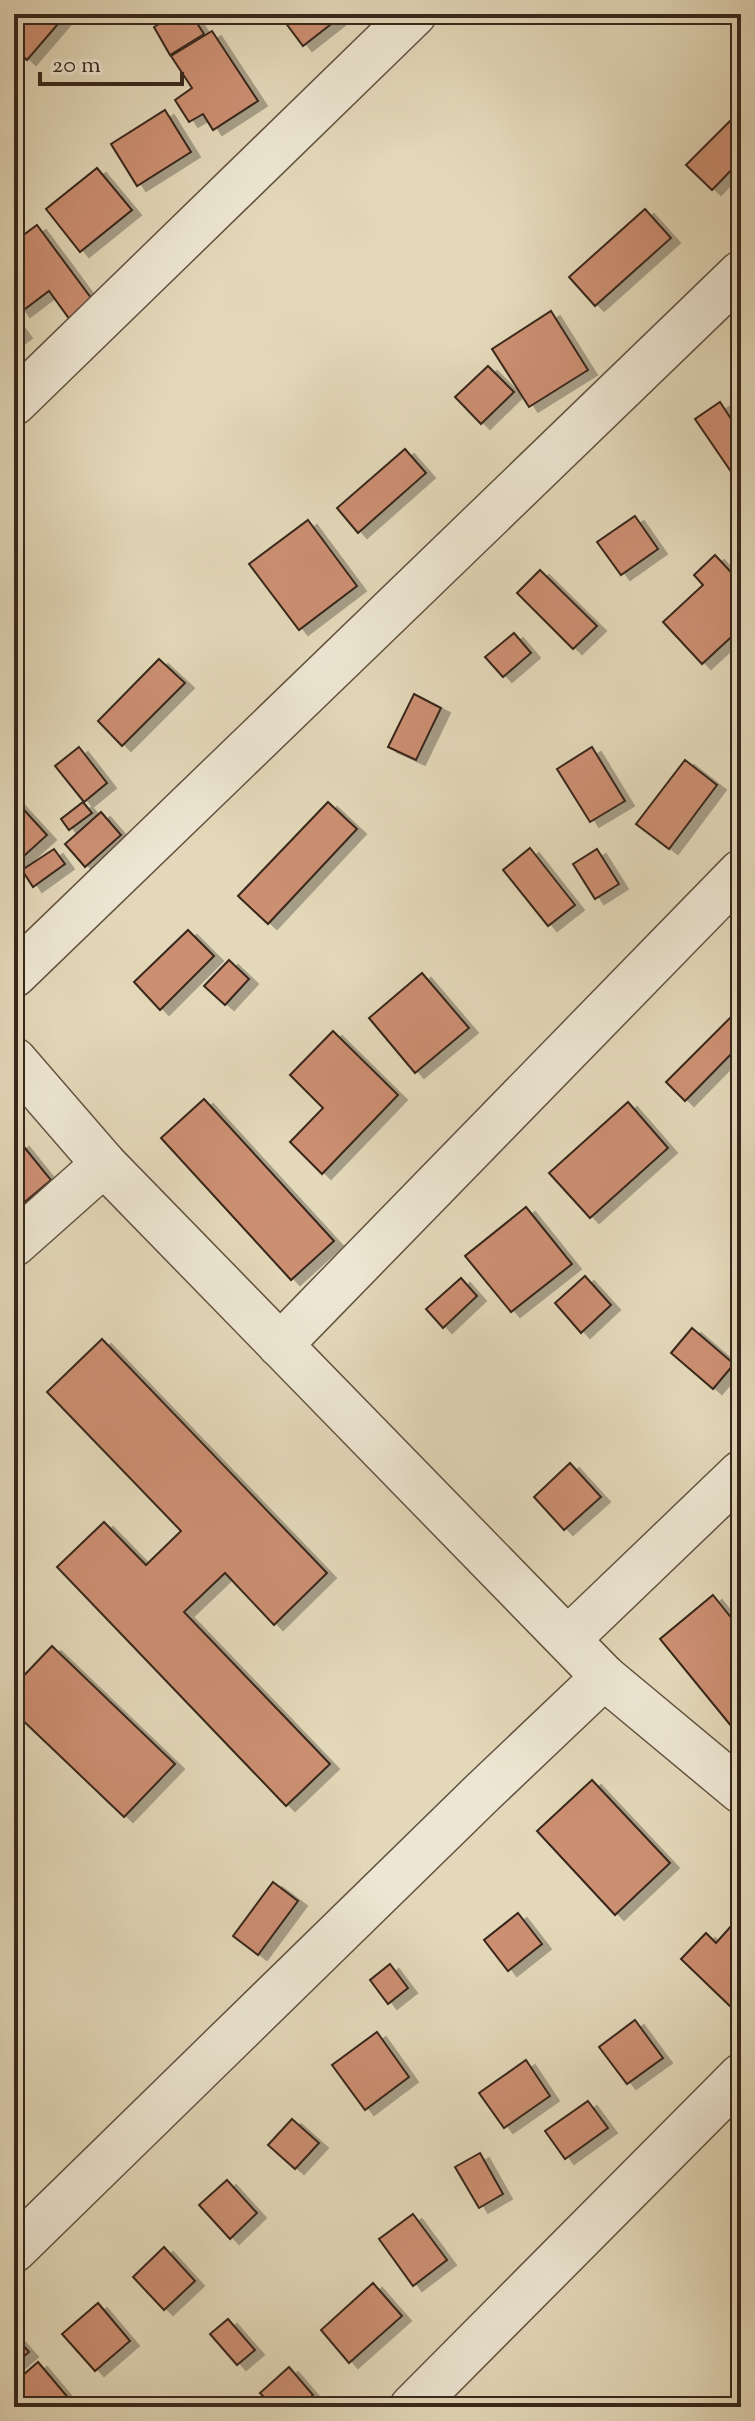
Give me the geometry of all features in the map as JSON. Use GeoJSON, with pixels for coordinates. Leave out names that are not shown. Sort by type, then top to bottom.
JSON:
{"type":"FeatureCollection","features":[{"type":"Feature","properties":{"kind":"street"},"geometry":{"type":"LineString","coordinates":[[14,403],[414,14]]}},
{"type":"Feature","properties":{"kind":"street"},"geometry":{"type":"LineString","coordinates":[[14,975],[741,273]]}},
{"type":"Feature","properties":{"kind":"street"},"geometry":{"type":"LineString","coordinates":[[280,1345],[741,872]]}},
{"type":"Feature","properties":{"kind":"street"},"geometry":{"type":"LineString","coordinates":[[14,1060],[104,1164],[604,1677],[741,1791]]}},
{"type":"Feature","properties":{"kind":"street"},"geometry":{"type":"LineString","coordinates":[[14,1244],[104,1164]]}},
{"type":"Feature","properties":{"kind":"street"},"geometry":{"type":"LineString","coordinates":[[569,1638],[741,1473]]}},
{"type":"Feature","properties":{"kind":"street"},"geometry":{"type":"LineString","coordinates":[[14,2250],[448,1825],[604,1677]]}},
{"type":"Feature","properties":{"kind":"street"},"geometry":{"type":"LineString","coordinates":[[412,2407],[741,2076]]}},
{"type":"Feature","properties":{"kind":"building"},"geometry":{"type":"Polygon","coordinates":[[[14,14],[61,14],[64,17],[27,60],[14,48],[14,14]]]}},
{"type":"Feature","properties":{"kind":"building"},"geometry":{"type":"Polygon","coordinates":[[[176,14],[191,14],[204,34],[170,55],[154,27],[176,14]]]}},
{"type":"Feature","properties":{"kind":"building"},"geometry":{"type":"Polygon","coordinates":[[[279,14],[344,14],[303,46],[279,14]]]}},
{"type":"Feature","properties":{"kind":"building"},"geometry":{"type":"Polygon","coordinates":[[[212,31],[258,101],[213,130],[203,114],[189,122],[175,100],[192,88],[171,56],[212,31]]]}},
{"type":"Feature","properties":{"kind":"building"},"geometry":{"type":"Polygon","coordinates":[[[165,110],[191,152],[137,186],[111,144],[165,110]]]}},
{"type":"Feature","properties":{"kind":"building"},"geometry":{"type":"Polygon","coordinates":[[[741,110],[741,160],[712,190],[686,165],[741,110]]]}},
{"type":"Feature","properties":{"kind":"building"},"geometry":{"type":"Polygon","coordinates":[[[97,168],[132,210],[80,252],[46,209],[97,168]]]}},
{"type":"Feature","properties":{"kind":"building"},"geometry":{"type":"Polygon","coordinates":[[[645,209],[671,238],[595,306],[569,277],[645,209]]]}},
{"type":"Feature","properties":{"kind":"building"},"geometry":{"type":"Polygon","coordinates":[[[37,225],[97,306],[73,324],[49,291],[21,312],[14,302],[14,242],[37,225]]]}},
{"type":"Feature","properties":{"kind":"building"},"geometry":{"type":"Polygon","coordinates":[[[551,311],[588,370],[529,407],[492,349],[551,311]]]}},
{"type":"Feature","properties":{"kind":"building"},"geometry":{"type":"Polygon","coordinates":[[[14,321],[23,333],[14,340],[14,321]]]}},
{"type":"Feature","properties":{"kind":"building"},"geometry":{"type":"Polygon","coordinates":[[[488,366],[514,392],[481,424],[455,397],[488,366]]]}},
{"type":"Feature","properties":{"kind":"building"},"geometry":{"type":"Polygon","coordinates":[[[720,402],[741,434],[741,476],[736,479],[695,419],[720,402]]]}},
{"type":"Feature","properties":{"kind":"building"},"geometry":{"type":"Polygon","coordinates":[[[405,449],[426,473],[358,533],[337,508],[405,449]]]}},
{"type":"Feature","properties":{"kind":"building"},"geometry":{"type":"Polygon","coordinates":[[[635,516],[658,549],[621,575],[597,542],[635,516]]]}},
{"type":"Feature","properties":{"kind":"building"},"geometry":{"type":"Polygon","coordinates":[[[308,520],[357,586],[299,630],[249,564],[308,520]]]}},
{"type":"Feature","properties":{"kind":"building"},"geometry":{"type":"Polygon","coordinates":[[[715,555],[741,583],[741,628],[702,664],[663,622],[703,585],[694,575],[715,555]]]}},
{"type":"Feature","properties":{"kind":"building"},"geometry":{"type":"Polygon","coordinates":[[[540,570],[597,626],[573,649],[517,593],[540,570]]]}},
{"type":"Feature","properties":{"kind":"building"},"geometry":{"type":"Polygon","coordinates":[[[514,633],[531,653],[503,677],[485,657],[514,633]]]}},
{"type":"Feature","properties":{"kind":"building"},"geometry":{"type":"Polygon","coordinates":[[[159,659],[185,683],[122,746],[98,721],[159,659]]]}},
{"type":"Feature","properties":{"kind":"building"},"geometry":{"type":"Polygon","coordinates":[[[414,694],[441,708],[416,760],[388,747],[414,694]]]}},
{"type":"Feature","properties":{"kind":"building"},"geometry":{"type":"Polygon","coordinates":[[[79,747],[107,783],[84,802],[55,766],[79,747]]]}},
{"type":"Feature","properties":{"kind":"building"},"geometry":{"type":"Polygon","coordinates":[[[592,747],[625,801],[590,822],[557,769],[592,747]]]}},
{"type":"Feature","properties":{"kind":"building"},"geometry":{"type":"Polygon","coordinates":[[[685,760],[717,785],[669,849],[636,824],[685,760]]]}},
{"type":"Feature","properties":{"kind":"building"},"geometry":{"type":"Polygon","coordinates":[[[14,799],[47,835],[14,865],[14,799]]]}},
{"type":"Feature","properties":{"kind":"building"},"geometry":{"type":"Polygon","coordinates":[[[83,802],[92,813],[69,830],[61,819],[83,802]]]}},
{"type":"Feature","properties":{"kind":"building"},"geometry":{"type":"Polygon","coordinates":[[[328,802],[357,829],[268,924],[238,896],[328,802]]]}},
{"type":"Feature","properties":{"kind":"building"},"geometry":{"type":"Polygon","coordinates":[[[101,812],[121,835],[85,867],[65,844],[101,812]]]}},
{"type":"Feature","properties":{"kind":"building"},"geometry":{"type":"Polygon","coordinates":[[[530,848],[575,905],[548,926],[503,870],[530,848]]]}},
{"type":"Feature","properties":{"kind":"building"},"geometry":{"type":"Polygon","coordinates":[[[54,849],[65,864],[33,887],[22,870],[54,849]]]}},
{"type":"Feature","properties":{"kind":"building"},"geometry":{"type":"Polygon","coordinates":[[[597,849],[619,884],[595,899],[573,864],[597,849]]]}},
{"type":"Feature","properties":{"kind":"building"},"geometry":{"type":"Polygon","coordinates":[[[188,930],[214,956],[160,1010],[134,982],[188,930]]]}},
{"type":"Feature","properties":{"kind":"building"},"geometry":{"type":"Polygon","coordinates":[[[229,960],[249,979],[225,1005],[204,986],[229,960]]]}},
{"type":"Feature","properties":{"kind":"building"},"geometry":{"type":"Polygon","coordinates":[[[422,973],[469,1028],[415,1073],[369,1018],[422,973]]]}},
{"type":"Feature","properties":{"kind":"building"},"geometry":{"type":"Polygon","coordinates":[[[741,1007],[741,1044],[685,1101],[666,1082],[741,1007]]]}},
{"type":"Feature","properties":{"kind":"building"},"geometry":{"type":"Polygon","coordinates":[[[333,1031],[398,1095],[322,1174],[290,1142],[323,1108],[290,1075],[333,1031]]]}},
{"type":"Feature","properties":{"kind":"building"},"geometry":{"type":"Polygon","coordinates":[[[204,1099],[334,1241],[291,1280],[161,1138],[204,1099]]]}},
{"type":"Feature","properties":{"kind":"building"},"geometry":{"type":"Polygon","coordinates":[[[628,1102],[668,1148],[590,1218],[549,1173],[628,1102]]]}},
{"type":"Feature","properties":{"kind":"building"},"geometry":{"type":"Polygon","coordinates":[[[20,1142],[51,1180],[14,1211],[14,1147],[20,1142]]]}},
{"type":"Feature","properties":{"kind":"building"},"geometry":{"type":"Polygon","coordinates":[[[526,1207],[572,1264],[511,1312],[465,1256],[526,1207]]]}},
{"type":"Feature","properties":{"kind":"building"},"geometry":{"type":"Polygon","coordinates":[[[585,1276],[611,1305],[581,1333],[555,1303],[585,1276]]]}},
{"type":"Feature","properties":{"kind":"building"},"geometry":{"type":"Polygon","coordinates":[[[461,1278],[477,1296],[443,1328],[426,1309],[461,1278]]]}},
{"type":"Feature","properties":{"kind":"building"},"geometry":{"type":"Polygon","coordinates":[[[692,1328],[734,1364],[713,1389],[671,1353],[692,1328]]]}},
{"type":"Feature","properties":{"kind":"building"},"geometry":{"type":"Polygon","coordinates":[[[102,1339],[327,1573],[274,1625],[225,1573],[184,1612],[330,1764],[286,1806],[57,1567],[104,1522],[146,1565],[181,1531],[47,1392],[102,1339]]]}},
{"type":"Feature","properties":{"kind":"building"},"geometry":{"type":"Polygon","coordinates":[[[570,1463],[601,1497],[564,1530],[534,1497],[570,1463]]]}},
{"type":"Feature","properties":{"kind":"building"},"geometry":{"type":"Polygon","coordinates":[[[713,1595],[741,1630],[741,1720],[732,1727],[660,1639],[713,1595]]]}},
{"type":"Feature","properties":{"kind":"building"},"geometry":{"type":"Polygon","coordinates":[[[52,1646],[175,1764],[124,1817],[14,1712],[14,1686],[52,1646]]]}},
{"type":"Feature","properties":{"kind":"building"},"geometry":{"type":"Polygon","coordinates":[[[592,1780],[670,1863],[615,1915],[537,1831],[592,1780]]]}},
{"type":"Feature","properties":{"kind":"building"},"geometry":{"type":"Polygon","coordinates":[[[273,1882],[298,1901],[258,1955],[233,1936],[273,1882]]]}},
{"type":"Feature","properties":{"kind":"building"},"geometry":{"type":"Polygon","coordinates":[[[741,1907],[741,2001],[733,2009],[681,1959],[706,1933],[716,1943],[733,1924],[734,1914],[741,1907]]]}},
{"type":"Feature","properties":{"kind":"building"},"geometry":{"type":"Polygon","coordinates":[[[518,1913],[542,1944],[508,1971],[484,1940],[518,1913]]]}},
{"type":"Feature","properties":{"kind":"building"},"geometry":{"type":"Polygon","coordinates":[[[390,1964],[408,1988],[388,2004],[370,1980],[390,1964]]]}},
{"type":"Feature","properties":{"kind":"building"},"geometry":{"type":"Polygon","coordinates":[[[635,2020],[663,2058],[627,2084],[599,2047],[635,2020]]]}},
{"type":"Feature","properties":{"kind":"building"},"geometry":{"type":"Polygon","coordinates":[[[377,2032],[409,2077],[365,2110],[332,2065],[377,2032]]]}},
{"type":"Feature","properties":{"kind":"building"},"geometry":{"type":"Polygon","coordinates":[[[526,2060],[550,2096],[504,2128],[479,2093],[526,2060]]]}},
{"type":"Feature","properties":{"kind":"building"},"geometry":{"type":"Polygon","coordinates":[[[588,2101],[608,2128],[565,2159],[545,2131],[588,2101]]]}},
{"type":"Feature","properties":{"kind":"building"},"geometry":{"type":"Polygon","coordinates":[[[292,2119],[319,2143],[295,2169],[268,2145],[292,2119]]]}},
{"type":"Feature","properties":{"kind":"building"},"geometry":{"type":"Polygon","coordinates":[[[480,2153],[503,2194],[479,2208],[455,2167],[480,2153]]]}},
{"type":"Feature","properties":{"kind":"building"},"geometry":{"type":"Polygon","coordinates":[[[227,2180],[257,2213],[230,2239],[199,2205],[227,2180]]]}},
{"type":"Feature","properties":{"kind":"building"},"geometry":{"type":"Polygon","coordinates":[[[413,2214],[447,2260],[413,2286],[379,2239],[413,2214]]]}},
{"type":"Feature","properties":{"kind":"building"},"geometry":{"type":"Polygon","coordinates":[[[164,2247],[195,2281],[164,2310],[133,2277],[164,2247]]]}},
{"type":"Feature","properties":{"kind":"building"},"geometry":{"type":"Polygon","coordinates":[[[373,2283],[402,2316],[349,2363],[321,2330],[373,2283]]]}},
{"type":"Feature","properties":{"kind":"building"},"geometry":{"type":"Polygon","coordinates":[[[98,2303],[130,2341],[95,2371],[62,2334],[98,2303]]]}},
{"type":"Feature","properties":{"kind":"building"},"geometry":{"type":"Polygon","coordinates":[[[228,2319],[255,2350],[237,2365],[210,2334],[228,2319]]]}},
{"type":"Feature","properties":{"kind":"building"},"geometry":{"type":"Polygon","coordinates":[[[14,2335],[29,2352],[14,2365],[14,2335]]]}},
{"type":"Feature","properties":{"kind":"building"},"geometry":{"type":"Polygon","coordinates":[[[38,2362],[76,2407],[14,2407],[14,2383],[38,2362]]]}},
{"type":"Feature","properties":{"kind":"building"},"geometry":{"type":"Polygon","coordinates":[[[289,2367],[313,2395],[300,2407],[273,2407],[260,2393],[289,2367]]]}}]}
